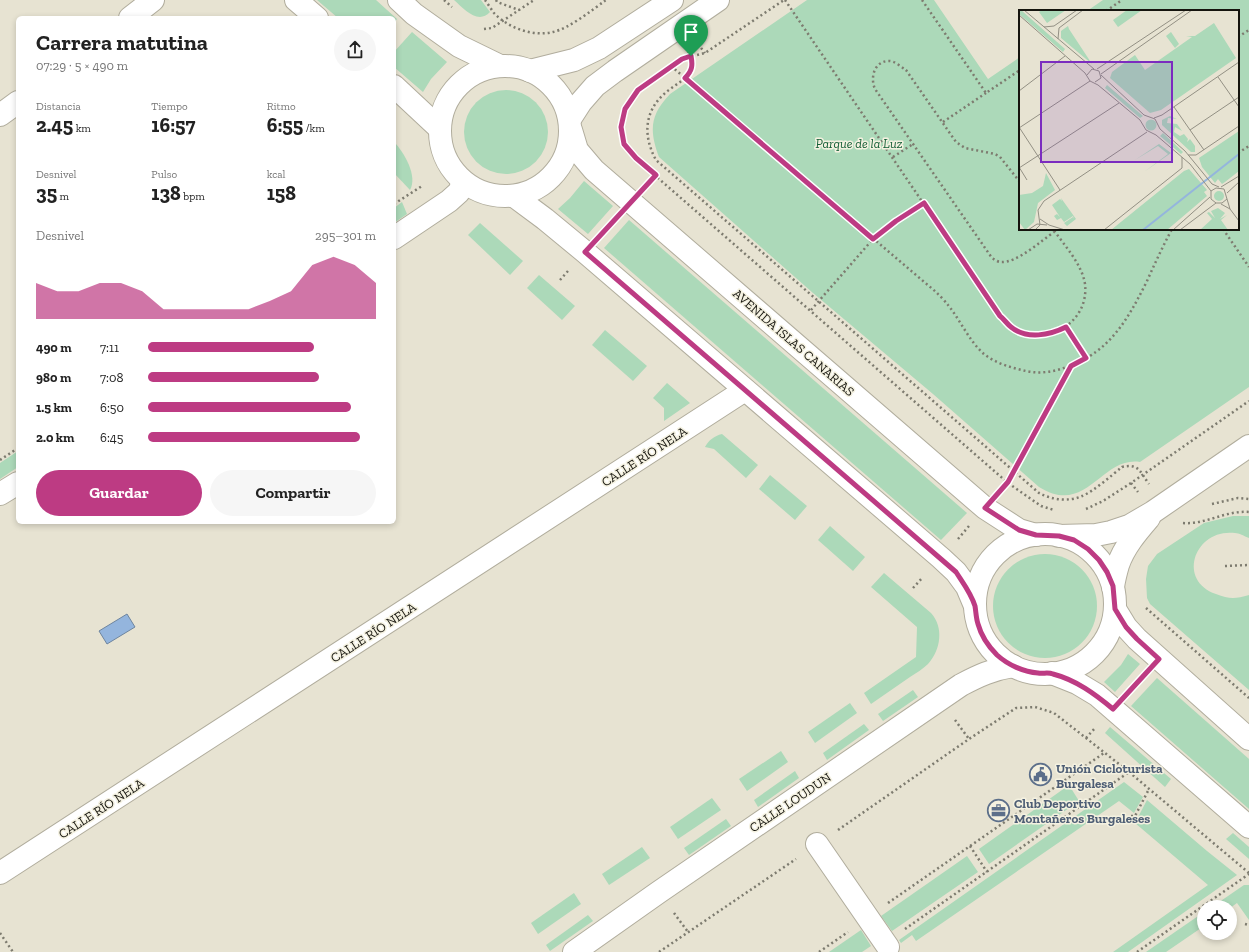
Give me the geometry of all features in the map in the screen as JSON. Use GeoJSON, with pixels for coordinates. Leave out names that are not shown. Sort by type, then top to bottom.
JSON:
{"type":"FeatureCollection","features":[{"type":"Feature","properties":{"kind":"main road"},"geometry":{"type":"LineString","coordinates":[[133,16],[153,0]]}},
{"type":"Feature","properties":{"kind":"main road"},"geometry":{"type":"LineString","coordinates":[[296,0],[315,16]]}},
{"type":"Feature","properties":{"kind":"main road"},"geometry":{"type":"LineString","coordinates":[[399,0],[414,14],[459,46],[500,66]]}},
{"type":"Feature","properties":{"kind":"main road"},"geometry":{"type":"LineString","coordinates":[[530,71],[574,60],[599,48],[672,0]]}},
{"type":"Feature","properties":{"kind":"main road"},"geometry":{"type":"LineString","coordinates":[[570,125],[563,100],[544,78],[515,66],[500,66],[487,68],[475,73],[458,85],[446,102],[441,115],[439,128],[440,145],[449,166],[463,182],[475,190],[489,195],[502,197],[526,194],[537,189],[547,182],[563,163],[567,152],[570,125],[581,102],[595,86],[718,0]]}},
{"type":"Feature","properties":{"kind":"main road"},"geometry":{"type":"LineString","coordinates":[[396,88],[439,128]]}},
{"type":"Feature","properties":{"kind":"main road"},"geometry":{"type":"LineString","coordinates":[[0,115],[16,103]]}},
{"type":"Feature","properties":{"kind":"main road","name":"AVENIDA ISLAS CANARIAS"},"geometry":{"type":"LineString","coordinates":[[570,125],[577,150],[594,170],[632,201],[985,508],[1019,530],[1036,535]]}},
{"type":"Feature","properties":{"kind":"main road"},"geometry":{"type":"LineString","coordinates":[[396,237],[449,201],[459,192],[463,182]]}},
{"type":"Feature","properties":{"kind":"main road"},"geometry":{"type":"LineString","coordinates":[[514,196],[585,252],[941,558],[956,572],[967,587],[975,606]]}},
{"type":"Feature","properties":{"kind":"main road","name":"CALLE RÍO NELA"},"geometry":{"type":"LineString","coordinates":[[0,873],[745,390]]}},
{"type":"Feature","properties":{"kind":"main road"},"geometry":{"type":"LineString","coordinates":[[1059,536],[1074,540],[1088,549],[1099,560],[1107,572],[1113,586],[1115,609],[1111,628],[1101,645],[1088,659],[1071,669],[1052,673],[1025,671],[1013,666],[997,655],[986,641],[978,624],[975,606],[976,588],[982,572],[992,558],[1004,547],[1019,539],[1036,535],[1096,535],[1129,526],[1159,508],[1249,446]]}},
{"type":"Feature","properties":{"kind":"main road"},"geometry":{"type":"LineString","coordinates":[[0,494],[16,484]]}},
{"type":"Feature","properties":{"kind":"main road"},"geometry":{"type":"LineString","coordinates":[[1113,586],[1118,565],[1126,550],[1136,534],[1159,508]]}},
{"type":"Feature","properties":{"kind":"main road"},"geometry":{"type":"LineString","coordinates":[[1115,609],[1126,627],[1137,639],[1249,739]]}},
{"type":"Feature","properties":{"kind":"main road","name":"CALLE LOUDUN"},"geometry":{"type":"LineString","coordinates":[[574,952],[961,685],[997,669],[1013,666]]}},
{"type":"Feature","properties":{"kind":"main road"},"geometry":{"type":"LineString","coordinates":[[1052,673],[1077,683],[1096,695],[1249,827]]}},
{"type":"Feature","properties":{"kind":"main road"},"geometry":{"type":"LineString","coordinates":[[817,844],[887,945]]}},
{"type":"Feature","properties":{"kind":"path"},"geometry":{"type":"LineString","coordinates":[[485,0],[494,12],[510,25],[532,33],[553,32],[573,22],[606,0]]}},
{"type":"Feature","properties":{"kind":"path"},"geometry":{"type":"LineString","coordinates":[[496,0],[519,10]]}},
{"type":"Feature","properties":{"kind":"path"},"geometry":{"type":"LineString","coordinates":[[492,28],[534,0]]}},
{"type":"Feature","properties":{"kind":"path"},"geometry":{"type":"LineString","coordinates":[[1019,181],[1000,156],[965,148],[956,142],[906,70],[898,64],[890,61],[882,62],[876,68],[872,75],[872,83],[875,89],[992,258],[999,262],[1007,262],[1017,258],[1053,230],[1076,262],[1082,272],[1085,284],[1084,298],[1080,310],[1075,319],[1066,327],[1055,332],[1042,335],[1025,334],[1012,328],[1000,316],[785,0],[705,54],[682,59],[638,90],[625,109],[621,127],[624,144],[636,158],[1008,482],[1040,506],[1052,510],[1058,510]]}},
{"type":"Feature","properties":{"kind":"path"},"geometry":{"type":"LineString","coordinates":[[922,0],[986,93]]}},
{"type":"Feature","properties":{"kind":"path"},"geometry":{"type":"LineString","coordinates":[[1107,10],[1122,0]]}},
{"type":"Feature","properties":{"kind":"path"},"geometry":{"type":"LineString","coordinates":[[674,30],[691,56],[692,66],[690,73],[663,95],[651,113],[647,125],[647,137],[650,149],[656,160],[1040,493],[1047,497],[1061,499],[1082,496],[1122,467],[1135,466],[1142,475],[1159,508]]}},
{"type":"Feature","properties":{"kind":"path"},"geometry":{"type":"LineString","coordinates":[[1239,36],[1249,30]]}},
{"type":"Feature","properties":{"kind":"path"},"geometry":{"type":"LineString","coordinates":[[671,66],[936,292],[948,305],[984,354],[1015,369],[1035,373],[1055,372],[1071,366],[1100,350],[1117,332],[1131,313],[1172,230]]}},
{"type":"Feature","properties":{"kind":"path"},"geometry":{"type":"LineString","coordinates":[[943,122],[1019,71]]}},
{"type":"Feature","properties":{"kind":"path"},"geometry":{"type":"LineString","coordinates":[[893,158],[913,144]]}},
{"type":"Feature","properties":{"kind":"path"},"geometry":{"type":"LineString","coordinates":[[1239,152],[1249,146]]}},
{"type":"Feature","properties":{"kind":"path"},"geometry":{"type":"LineString","coordinates":[[560,280],[656,175]]}},
{"type":"Feature","properties":{"kind":"path"},"geometry":{"type":"LineString","coordinates":[[396,203],[422,185]]}},
{"type":"Feature","properties":{"kind":"path"},"geometry":{"type":"LineString","coordinates":[[811,310],[873,239],[896,221],[924,203]]}},
{"type":"Feature","properties":{"kind":"path"},"geometry":{"type":"LineString","coordinates":[[1224,230],[1249,267]]}},
{"type":"Feature","properties":{"kind":"path"},"geometry":{"type":"LineString","coordinates":[[1066,327],[1086,358]]}},
{"type":"Feature","properties":{"kind":"path"},"geometry":{"type":"LineString","coordinates":[[912,588],[941,558],[1008,482],[1071,366]]}},
{"type":"Feature","properties":{"kind":"path"},"geometry":{"type":"LineString","coordinates":[[1082,510],[1103,501],[1249,401]]}},
{"type":"Feature","properties":{"kind":"path"},"geometry":{"type":"LineString","coordinates":[[0,460],[16,449]]}},
{"type":"Feature","properties":{"kind":"path"},"geometry":{"type":"LineString","coordinates":[[1207,506],[1221,501],[1238,498],[1249,499]]}},
{"type":"Feature","properties":{"kind":"path"},"geometry":{"type":"LineString","coordinates":[[1183,519],[1178,523],[1190,524],[1229,513],[1242,511],[1249,512]]}},
{"type":"Feature","properties":{"kind":"path"},"geometry":{"type":"LineString","coordinates":[[1225,566],[1249,565]]}},
{"type":"Feature","properties":{"kind":"path"},"geometry":{"type":"LineString","coordinates":[[1142,603],[1249,698]]}},
{"type":"Feature","properties":{"kind":"path"},"geometry":{"type":"LineString","coordinates":[[1086,738],[1179,637]]}},
{"type":"Feature","properties":{"kind":"path"},"geometry":{"type":"LineString","coordinates":[[659,952],[1016,708],[1035,707],[1054,713],[1150,789],[1249,873],[1137,952]]}},
{"type":"Feature","properties":{"kind":"path"},"geometry":{"type":"LineString","coordinates":[[819,952],[1104,753]]}},
{"type":"Feature","properties":{"kind":"path"},"geometry":{"type":"LineString","coordinates":[[887,945],[986,872],[1129,772]]}},
{"type":"Feature","properties":{"kind":"path"},"geometry":{"type":"LineString","coordinates":[[1131,816],[1135,816],[1150,789]]}},
{"type":"Feature","properties":{"kind":"path"},"geometry":{"type":"LineString","coordinates":[[970,846],[986,872]]}},
{"type":"Feature","properties":{"kind":"path"},"geometry":{"type":"LineString","coordinates":[[671,909],[688,932]]}},
{"type":"Feature","properties":{"kind":"path"},"geometry":{"type":"LineString","coordinates":[[1245,924],[1249,925]]}},
{"type":"Feature","properties":{"kind":"path"},"geometry":{"type":"LineString","coordinates":[[0,932],[12,952]]}},
{"type":"Feature","properties":{"kind":"green space"},"geometry":{"type":"Polygon","coordinates":[[[317,0],[376,0],[394,16],[336,16],[317,0]]]}},
{"type":"Feature","properties":{"kind":"green space"},"geometry":{"type":"Polygon","coordinates":[[[454,0],[481,0],[490,12],[485,16],[476,16],[471,14],[454,0]]]}},
{"type":"Feature","properties":{"kind":"green space","name":"Parque de la Luz"},"geometry":{"type":"Polygon","coordinates":[[[807,0],[934,0],[988,79],[1019,58],[1019,230],[1239,230],[1239,10],[1088,10],[1103,0],[1249,0],[1249,387],[1140,462],[1126,463],[1115,468],[1082,491],[1070,495],[1056,494],[1039,487],[933,394],[813,293],[659,157],[654,139],[653,123],[658,109],[670,94],[807,0]]]}},
{"type":"Feature","properties":{"kind":"green space"},"geometry":{"type":"Polygon","coordinates":[[[412,32],[447,62],[431,79],[423,92],[396,69],[396,50],[412,32]]]}},
{"type":"Feature","properties":{"kind":"green space"},"geometry":{"type":"Polygon","coordinates":[[[506,90],[514,91],[529,97],[541,109],[547,124],[547,140],[541,155],[529,167],[514,173],[506,174],[498,173],[483,167],[471,155],[465,140],[464,132],[465,124],[471,109],[483,97],[498,91],[506,90]]]}},
{"type":"Feature","properties":{"kind":"green space"},"geometry":{"type":"Polygon","coordinates":[[[396,144],[409,164],[412,178],[410,190],[396,175],[396,144]]]}},
{"type":"Feature","properties":{"kind":"green space"},"geometry":{"type":"Polygon","coordinates":[[[584,181],[613,206],[588,234],[558,209],[570,198],[584,181]]]}},
{"type":"Feature","properties":{"kind":"green space"},"geometry":{"type":"Polygon","coordinates":[[[402,202],[407,214],[396,222],[396,206],[402,202]]]}},
{"type":"Feature","properties":{"kind":"green space"},"geometry":{"type":"Polygon","coordinates":[[[629,220],[967,513],[941,540],[604,248],[629,220]]]}},
{"type":"Feature","properties":{"kind":"green space"},"geometry":{"type":"Polygon","coordinates":[[[480,223],[523,261],[510,275],[468,235],[480,223]]]}},
{"type":"Feature","properties":{"kind":"green space"},"geometry":{"type":"Polygon","coordinates":[[[539,275],[575,306],[562,320],[527,288],[539,275]]]}},
{"type":"Feature","properties":{"kind":"green space"},"geometry":{"type":"Polygon","coordinates":[[[605,330],[647,366],[633,381],[592,345],[605,330]]]}},
{"type":"Feature","properties":{"kind":"green space"},"geometry":{"type":"Polygon","coordinates":[[[667,383],[690,403],[664,421],[664,408],[653,398],[667,383]]]}},
{"type":"Feature","properties":{"kind":"green space"},"geometry":{"type":"Polygon","coordinates":[[[722,434],[758,465],[746,478],[714,449],[705,447],[708,442],[722,434]]]}},
{"type":"Feature","properties":{"kind":"green space"},"geometry":{"type":"Polygon","coordinates":[[[16,452],[16,468],[0,479],[0,463],[16,452]]]}},
{"type":"Feature","properties":{"kind":"green space"},"geometry":{"type":"Polygon","coordinates":[[[770,475],[807,506],[795,520],[759,489],[770,475]]]}},
{"type":"Feature","properties":{"kind":"green space"},"geometry":{"type":"Polygon","coordinates":[[[1233,516],[1249,516],[1249,538],[1235,533],[1221,534],[1210,538],[1201,546],[1196,556],[1194,567],[1196,578],[1204,587],[1216,594],[1232,598],[1249,595],[1249,690],[1150,604],[1147,598],[1146,579],[1148,566],[1157,554],[1204,523],[1233,516]]]}},
{"type":"Feature","properties":{"kind":"green space"},"geometry":{"type":"Polygon","coordinates":[[[830,526],[865,557],[853,571],[818,540],[830,526]]]}},
{"type":"Feature","properties":{"kind":"green space"},"geometry":{"type":"Polygon","coordinates":[[[1045,554],[1065,558],[1074,563],[1088,577],[1093,586],[1097,606],[1093,626],[1088,635],[1074,649],[1065,654],[1045,658],[1025,654],[1016,649],[1002,635],[997,626],[993,606],[997,586],[1002,577],[1016,563],[1025,558],[1045,554]]]}},
{"type":"Feature","properties":{"kind":"green space"},"geometry":{"type":"Polygon","coordinates":[[[884,573],[931,613],[938,625],[939,638],[936,652],[928,664],[871,704],[864,693],[916,657],[917,627],[871,587],[884,573]]]}},
{"type":"Feature","properties":{"kind":"green space"},"geometry":{"type":"Polygon","coordinates":[[[1128,654],[1140,664],[1115,692],[1104,682],[1121,665],[1128,654]]]}},
{"type":"Feature","properties":{"kind":"green space"},"geometry":{"type":"Polygon","coordinates":[[[1157,678],[1249,759],[1249,809],[1131,706],[1157,678]]]}},
{"type":"Feature","properties":{"kind":"green space"},"geometry":{"type":"Polygon","coordinates":[[[913,690],[918,697],[883,721],[878,714],[913,690]]]}},
{"type":"Feature","properties":{"kind":"green space"},"geometry":{"type":"Polygon","coordinates":[[[850,703],[857,713],[815,743],[808,732],[850,703]]]}},
{"type":"Feature","properties":{"kind":"green space"},"geometry":{"type":"Polygon","coordinates":[[[864,724],[869,730],[827,760],[823,753],[864,724]]]}},
{"type":"Feature","properties":{"kind":"green space"},"geometry":{"type":"Polygon","coordinates":[[[1110,727],[1171,779],[1165,787],[1105,733],[1110,727]]]}},
{"type":"Feature","properties":{"kind":"green space"},"geometry":{"type":"Polygon","coordinates":[[[781,751],[788,762],[747,791],[739,779],[781,751]]]}},
{"type":"Feature","properties":{"kind":"green space"},"geometry":{"type":"Polygon","coordinates":[[[795,771],[799,778],[758,807],[754,800],[795,771]]]}},
{"type":"Feature","properties":{"kind":"green space"},"geometry":{"type":"Polygon","coordinates":[[[1124,782],[1143,797],[1134,813],[1119,801],[916,941],[912,935],[901,943],[899,940],[1124,782]]]}},
{"type":"Feature","properties":{"kind":"green space"},"geometry":{"type":"Polygon","coordinates":[[[1069,785],[1079,801],[989,864],[979,849],[1069,785]]]}},
{"type":"Feature","properties":{"kind":"green space"},"geometry":{"type":"Polygon","coordinates":[[[712,798],[721,810],[678,839],[670,827],[712,798]]]}},
{"type":"Feature","properties":{"kind":"green space"},"geometry":{"type":"Polygon","coordinates":[[[1147,800],[1237,875],[1202,900],[1197,900],[1197,903],[1128,952],[1113,952],[1208,885],[1135,823],[1147,800]]]}},
{"type":"Feature","properties":{"kind":"green space"},"geometry":{"type":"Polygon","coordinates":[[[726,819],[731,826],[689,855],[684,848],[726,819]]]}},
{"type":"Feature","properties":{"kind":"green space"},"geometry":{"type":"Polygon","coordinates":[[[1233,833],[1249,847],[1249,859],[1226,839],[1233,833]]]}},
{"type":"Feature","properties":{"kind":"green space"},"geometry":{"type":"Polygon","coordinates":[[[642,847],[650,858],[609,885],[602,874],[642,847]]]}},
{"type":"Feature","properties":{"kind":"green space"},"geometry":{"type":"Polygon","coordinates":[[[967,856],[978,872],[892,931],[881,916],[967,856]]]}},
{"type":"Feature","properties":{"kind":"green space"},"geometry":{"type":"Polygon","coordinates":[[[1244,885],[1249,885],[1249,920],[1237,903],[1237,900],[1222,900],[1244,885]]]}},
{"type":"Feature","properties":{"kind":"green space"},"geometry":{"type":"Polygon","coordinates":[[[574,893],[581,904],[538,934],[531,923],[574,893]]]}},
{"type":"Feature","properties":{"kind":"green space"},"geometry":{"type":"Polygon","coordinates":[[[588,915],[593,921],[550,951],[546,945],[588,915]]]}},
{"type":"Feature","properties":{"kind":"green space"},"geometry":{"type":"Polygon","coordinates":[[[1197,917],[1197,931],[1166,952],[1146,952],[1197,917]]]}},
{"type":"Feature","properties":{"kind":"green space"},"geometry":{"type":"Polygon","coordinates":[[[861,930],[871,946],[862,952],[829,952],[861,930]]]}},
{"type":"Feature","properties":{"kind":"water"},"geometry":{"type":"Polygon","coordinates":[[[127,614],[135,627],[107,644],[99,631],[127,614]]]}},
{"type":"Feature","properties":{"kind":"place","name":"Unión Cicloturista Burgalesa"},"geometry":{"type":"Point","coordinates":[1040,775]}},
{"type":"Feature","properties":{"kind":"place","name":"Club Deportivo Montañeros Burgaleses"},"geometry":{"type":"Point","coordinates":[999,810]}},
{"type":"Feature","properties":{"kind":"route"},"geometry":{"type":"LineString","coordinates":[[691,56],[692,66],[690,73],[685,78],[873,239],[896,221],[924,203],[1000,316],[1012,328],[1025,334],[1042,335],[1055,332],[1066,327],[1086,358],[1071,366],[1008,482],[985,508],[998,518],[1019,530],[1036,535],[1059,536],[1074,540],[1088,549],[1099,560],[1107,572],[1113,586],[1115,609],[1126,627],[1159,659],[1113,709],[1096,695],[1077,683],[1052,673],[1025,671],[1013,666],[997,655],[986,641],[978,624],[975,606],[967,587],[956,572],[585,252],[656,175],[636,158],[624,144],[621,127],[625,109],[638,90],[664,70],[682,59],[691,56]]}}]}
